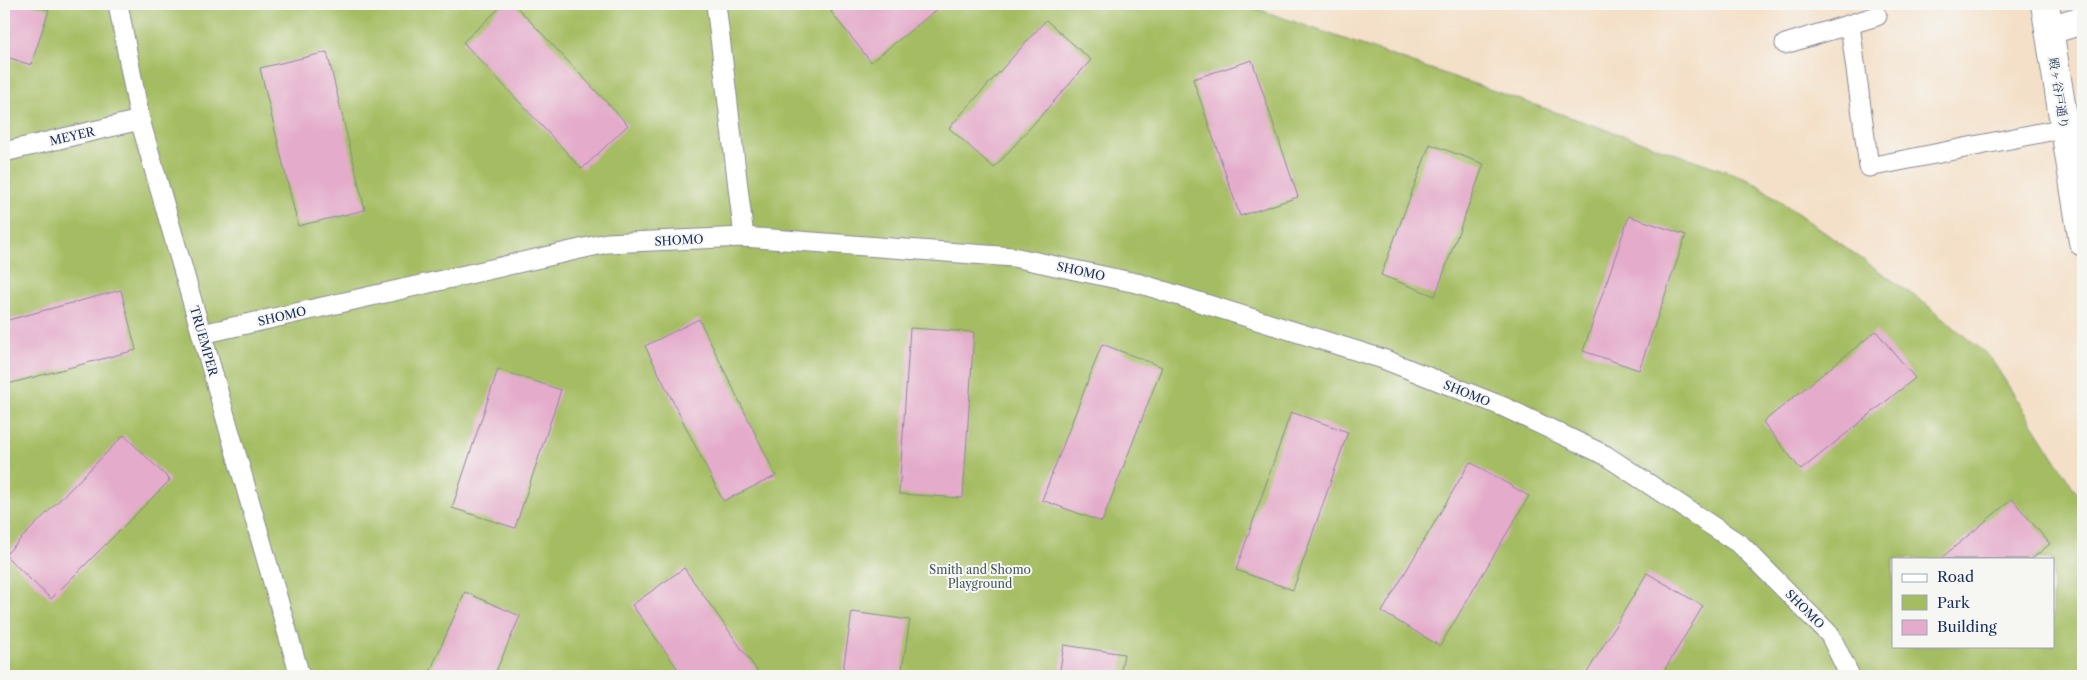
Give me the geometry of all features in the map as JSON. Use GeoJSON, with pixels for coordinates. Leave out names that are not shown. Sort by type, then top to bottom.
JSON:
{"type":"FeatureCollection","features":[{"type":"Feature","properties":{"kind":"street"},"geometry":{"type":"LineString","coordinates":[[2047,17],[2083,20]]}},
{"type":"Feature","properties":{"kind":"street","name":"殿ヶ谷戸通り"},"geometry":{"type":"LineString","coordinates":[[2047,17],[2083,242]]}},
{"type":"Feature","properties":{"kind":"lane","name":"TRUEMPER"},"geometry":{"type":"LineString","coordinates":[[118,4],[140,120],[300,676]]}},
{"type":"Feature","properties":{"kind":"lane"},"geometry":{"type":"LineString","coordinates":[[716,4],[744,237]]}},
{"type":"Feature","properties":{"kind":"lane"},"geometry":{"type":"LineString","coordinates":[[1785,44],[1877,16]]}},
{"type":"Feature","properties":{"kind":"lane"},"geometry":{"type":"LineString","coordinates":[[1850,25],[1869,167],[2065,128]]}},
{"type":"Feature","properties":{"kind":"lane","name":"MEYER"},"geometry":{"type":"LineString","coordinates":[[4,152],[140,120]]}},
{"type":"Feature","properties":{"kind":"lane","name":"SHOMO"},"geometry":{"type":"LineString","coordinates":[[202,334],[607,243],[744,237],[1013,256],[1141,284],[1383,359],[1504,407],[1605,456],[1742,545],[1830,635],[1850,676]]}},
{"type":"Feature","properties":{"kind":"green space","name":"Smith and Shomo Playground"},"geometry":{"type":"Polygon","coordinates":[[[4,4],[1243,4],[1749,179],[1927,305],[1990,357],[2083,503],[2083,676],[4,676],[4,4]]]}},
{"type":"Feature","properties":{"kind":"building"},"geometry":{"type":"Polygon","coordinates":[[[4,4],[29,4],[49,10],[31,65],[4,56],[4,4]]]}},
{"type":"Feature","properties":{"kind":"building"},"geometry":{"type":"Polygon","coordinates":[[[504,4],[514,4],[628,125],[582,169],[463,42],[504,4]]]}},
{"type":"Feature","properties":{"kind":"building"},"geometry":{"type":"Polygon","coordinates":[[[841,4],[944,4],[871,62],[831,12],[841,4]]]}},
{"type":"Feature","properties":{"kind":"building"},"geometry":{"type":"Polygon","coordinates":[[[1046,20],[1091,60],[994,168],[949,128],[1046,20]]]}},
{"type":"Feature","properties":{"kind":"building"},"geometry":{"type":"Polygon","coordinates":[[[327,52],[365,210],[298,226],[260,68],[327,52]]]}},
{"type":"Feature","properties":{"kind":"building"},"geometry":{"type":"Polygon","coordinates":[[[1252,60],[1298,197],[1240,216],[1193,79],[1252,60]]]}},
{"type":"Feature","properties":{"kind":"building"},"geometry":{"type":"Polygon","coordinates":[[[1430,144],[1484,164],[1435,296],[1381,275],[1430,144]]]}},
{"type":"Feature","properties":{"kind":"building"},"geometry":{"type":"Polygon","coordinates":[[[1629,216],[1686,235],[1639,370],[1583,351],[1629,216]]]}},
{"type":"Feature","properties":{"kind":"building"},"geometry":{"type":"Polygon","coordinates":[[[121,290],[136,350],[4,385],[4,321],[121,290]]]}},
{"type":"Feature","properties":{"kind":"building"},"geometry":{"type":"Polygon","coordinates":[[[699,319],[776,476],[723,501],[645,346],[699,319]]]}},
{"type":"Feature","properties":{"kind":"building"},"geometry":{"type":"Polygon","coordinates":[[[910,328],[974,332],[963,498],[899,494],[910,328]]]}},
{"type":"Feature","properties":{"kind":"building"},"geometry":{"type":"Polygon","coordinates":[[[1876,331],[1915,378],[1801,470],[1763,422],[1876,331]]]}},
{"type":"Feature","properties":{"kind":"building"},"geometry":{"type":"Polygon","coordinates":[[[1102,344],[1162,367],[1102,522],[1042,500],[1102,344]]]}},
{"type":"Feature","properties":{"kind":"building"},"geometry":{"type":"Polygon","coordinates":[[[498,369],[561,390],[515,528],[452,508],[498,369]]]}},
{"type":"Feature","properties":{"kind":"building"},"geometry":{"type":"Polygon","coordinates":[[[1291,412],[1348,432],[1293,590],[1236,570],[1291,412]]]}},
{"type":"Feature","properties":{"kind":"building"},"geometry":{"type":"Polygon","coordinates":[[[124,435],[170,480],[51,599],[5,555],[124,435]]]}},
{"type":"Feature","properties":{"kind":"building"},"geometry":{"type":"Polygon","coordinates":[[[1470,462],[1529,496],[1440,646],[1382,612],[1470,462]]]}},
{"type":"Feature","properties":{"kind":"building"},"geometry":{"type":"Polygon","coordinates":[[[2012,499],[2050,544],[2033,558],[1941,558],[2012,499]]]}},
{"type":"Feature","properties":{"kind":"building"},"geometry":{"type":"Polygon","coordinates":[[[684,568],[761,676],[683,676],[632,605],[684,568]]]}},
{"type":"Feature","properties":{"kind":"building"},"geometry":{"type":"Polygon","coordinates":[[[1647,573],[1703,606],[1661,676],[1585,676],[1647,573]]]}},
{"type":"Feature","properties":{"kind":"building"},"geometry":{"type":"Polygon","coordinates":[[[465,592],[520,616],[494,676],[428,676],[465,592]]]}},
{"type":"Feature","properties":{"kind":"building"},"geometry":{"type":"Polygon","coordinates":[[[852,612],[910,620],[901,676],[842,676],[852,612]]]}},
{"type":"Feature","properties":{"kind":"building"},"geometry":{"type":"Polygon","coordinates":[[[1064,645],[1124,654],[1120,676],[1059,676],[1064,645]]]}}]}
